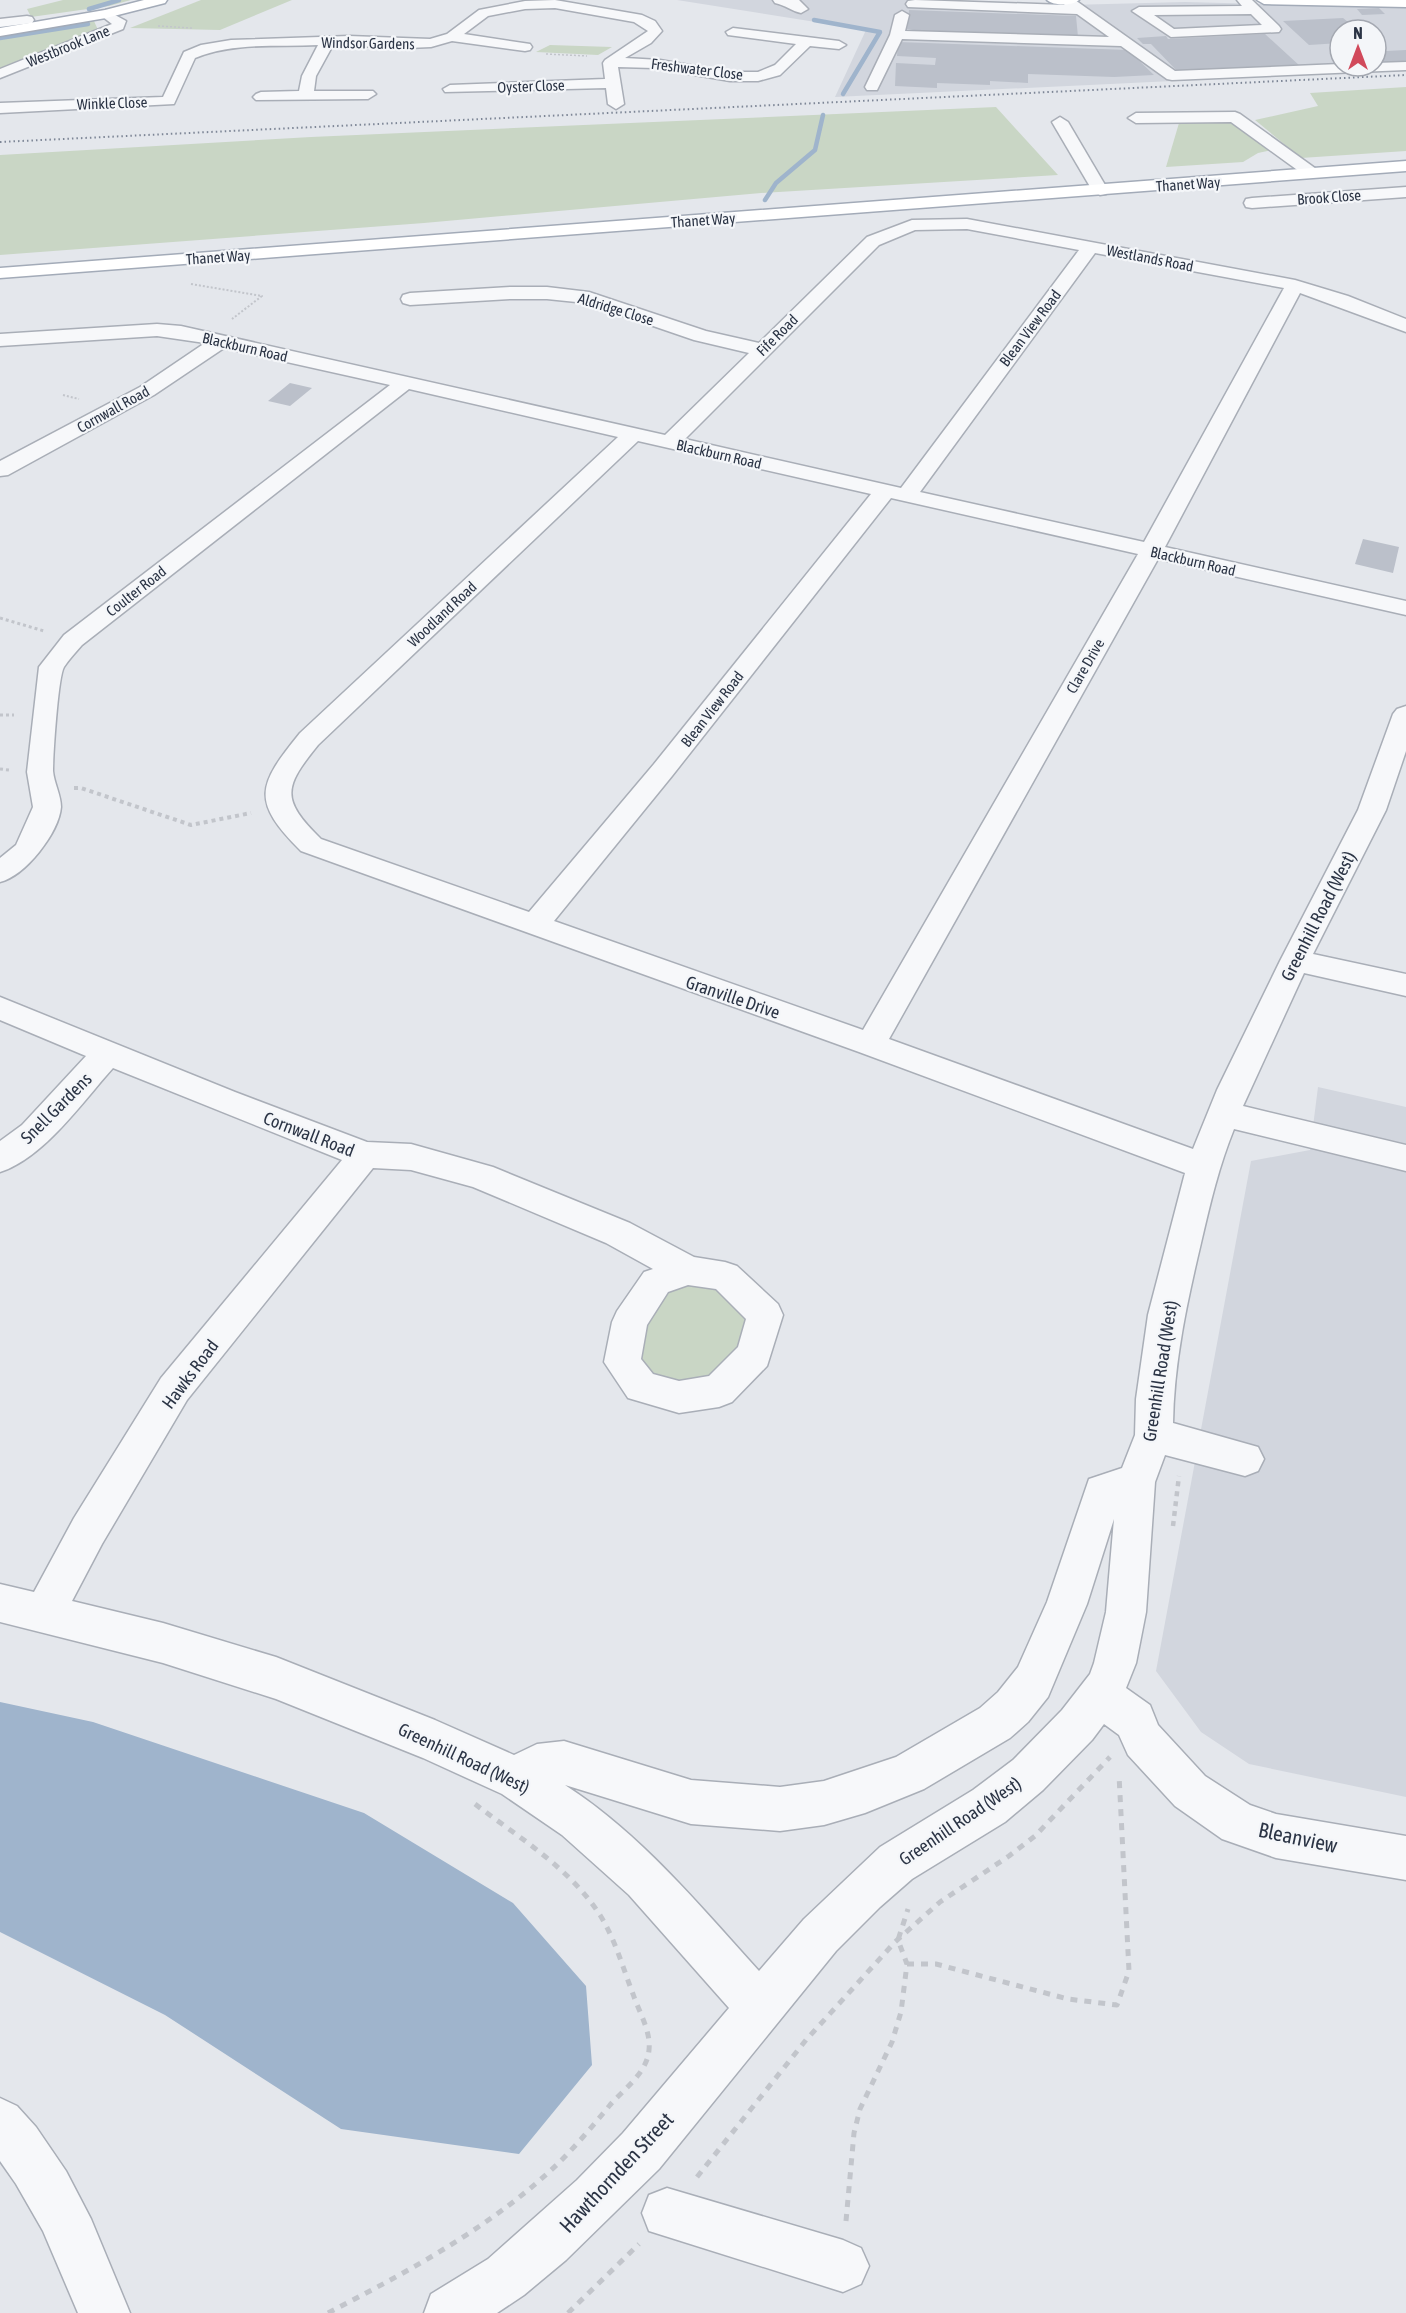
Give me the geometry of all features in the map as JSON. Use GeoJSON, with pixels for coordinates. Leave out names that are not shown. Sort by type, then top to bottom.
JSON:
{"type":"FeatureCollection","features":[{"type":"Feature","properties":{"kind":"main road"},"geometry":{"type":"LineString","coordinates":[[0,32],[106,14],[160,0]]}},
{"type":"Feature","properties":{"kind":"main road"},"geometry":{"type":"LineString","coordinates":[[1054,0],[1066,0]]}},
{"type":"Feature","properties":{"kind":"main road"},"geometry":{"type":"LineString","coordinates":[[1260,5],[1406,3]]}},
{"type":"Feature","properties":{"kind":"main road","name":"Thanet Way"},"geometry":{"type":"LineString","coordinates":[[0,273],[1406,166]]}},
{"type":"Feature","properties":{"kind":"street"},"geometry":{"type":"LineString","coordinates":[[780,0],[794,3],[801,9]]}},
{"type":"Feature","properties":{"kind":"street"},"geometry":{"type":"LineString","coordinates":[[1066,0],[1172,76],[1406,66]]}},
{"type":"Feature","properties":{"kind":"street"},"geometry":{"type":"LineString","coordinates":[[1244,0],[1260,5],[1274,29],[1159,24],[1139,11],[1260,5]]}},
{"type":"Feature","properties":{"kind":"street","name":"Windsor Gardens"},"geometry":{"type":"LineString","coordinates":[[169,101],[189,55],[206,48],[231,44],[306,42],[430,43],[452,37],[484,13],[496,9],[557,2],[637,18],[652,25],[655,31],[651,37],[621,52],[610,63]]}},
{"type":"Feature","properties":{"kind":"street"},"geometry":{"type":"LineString","coordinates":[[872,87],[897,35],[902,14],[916,2],[1076,5]]}},
{"type":"Feature","properties":{"kind":"street","name":"Westbrook Lane"},"geometry":{"type":"LineString","coordinates":[[0,74],[118,26],[119,21],[106,14]]}},
{"type":"Feature","properties":{"kind":"street"},"geometry":{"type":"LineString","coordinates":[[0,22],[27,20]]}},
{"type":"Feature","properties":{"kind":"street","name":"Windsor Gardens"},"geometry":{"type":"LineString","coordinates":[[306,42],[307,26]]}},
{"type":"Feature","properties":{"kind":"street"},"geometry":{"type":"LineString","coordinates":[[733,32],[839,45]]}},
{"type":"Feature","properties":{"kind":"street"},"geometry":{"type":"LineString","coordinates":[[897,35],[1125,42]]}},
{"type":"Feature","properties":{"kind":"street","name":"Windsor Gardens"},"geometry":{"type":"LineString","coordinates":[[452,37],[525,47]]}},
{"type":"Feature","properties":{"kind":"street","name":"Freshwater Close"},"geometry":{"type":"LineString","coordinates":[[610,63],[659,64],[712,74],[756,76],[770,74],[779,69],[807,41]]}},
{"type":"Feature","properties":{"kind":"street"},"geometry":{"type":"LineString","coordinates":[[306,96],[309,76],[327,42]]}},
{"type":"Feature","properties":{"kind":"street","name":"Windsor Gardens"},"geometry":{"type":"LineString","coordinates":[[430,43],[448,55]]}},
{"type":"Feature","properties":{"kind":"street"},"geometry":{"type":"LineString","coordinates":[[1305,56],[1321,69]]}},
{"type":"Feature","properties":{"kind":"street"},"geometry":{"type":"LineString","coordinates":[[610,63],[616,104]]}},
{"type":"Feature","properties":{"kind":"street","name":"Oyster Close"},"geometry":{"type":"LineString","coordinates":[[451,72],[450,96],[612,83]]}},
{"type":"Feature","properties":{"kind":"street","name":"Winkle Close"},"geometry":{"type":"LineString","coordinates":[[56,104],[63,90]]}},
{"type":"Feature","properties":{"kind":"street"},"geometry":{"type":"LineString","coordinates":[[261,97],[368,94]]}},
{"type":"Feature","properties":{"kind":"street","name":"Winkle Close"},"geometry":{"type":"LineString","coordinates":[[0,108],[169,101]]}},
{"type":"Feature","properties":{"kind":"street"},"geometry":{"type":"LineString","coordinates":[[1136,118],[1234,117],[1313,174]]}},
{"type":"Feature","properties":{"kind":"street"},"geometry":{"type":"LineString","coordinates":[[1060,122],[1100,190]]}},
{"type":"Feature","properties":{"kind":"street","name":"Brook Close"},"geometry":{"type":"LineString","coordinates":[[1251,202],[1406,192]]}},
{"type":"Feature","properties":{"kind":"street","name":"Westlands Road"},"geometry":{"type":"LineString","coordinates":[[889,233],[912,225],[967,224],[1295,285],[1341,300],[1406,326]]}},
{"type":"Feature","properties":{"kind":"street","name":"Fife Road"},"geometry":{"type":"LineString","coordinates":[[669,443],[873,241],[889,233]]}},
{"type":"Feature","properties":{"kind":"street","name":"Blean View Road"},"geometry":{"type":"LineString","coordinates":[[535,924],[895,494],[1090,247]]}},
{"type":"Feature","properties":{"kind":"street","name":"Clare Drive"},"geometry":{"type":"LineString","coordinates":[[870,1044],[1151,551],[1295,285]]}},
{"type":"Feature","properties":{"kind":"street","name":"Aldridge Close"},"geometry":{"type":"LineString","coordinates":[[410,298],[431,302],[547,293],[589,298],[701,336],[763,350]]}},
{"type":"Feature","properties":{"kind":"street","name":"Blackburn Road"},"geometry":{"type":"LineString","coordinates":[[0,339],[157,330],[214,339],[405,384],[1406,608]]}},
{"type":"Feature","properties":{"kind":"street","name":"Cornwall Road"},"geometry":{"type":"LineString","coordinates":[[0,470],[147,391],[214,339]]}},
{"type":"Feature","properties":{"kind":"street","name":"Coulter Road"},"geometry":{"type":"LineString","coordinates":[[0,873],[26,851],[37,833],[47,807],[40,771],[51,667],[74,640],[405,384]]}},
{"type":"Feature","properties":{"kind":"street","name":"Woodland Road"},"geometry":{"type":"LineString","coordinates":[[279,807],[278,788],[284,769],[309,739],[632,435]]}},
{"type":"Feature","properties":{"kind":"street","name":"Greenhill Road (West)"},"geometry":{"type":"LineString","coordinates":[[0,1603],[163,1643],[276,1678],[465,1754],[517,1779],[578,1820],[645,1879],[759,2006],[820,1935],[896,1863],[1003,1796],[1062,1741],[1100,1695],[1111,1677],[1125,1622],[1136,1482],[1154,1435],[1155,1399],[1166,1315],[1203,1166],[1223,1114],[1295,961],[1372,810],[1406,714]]}},
{"type":"Feature","properties":{"kind":"street","name":"Granville Drive"},"geometry":{"type":"LineString","coordinates":[[279,807],[291,827],[311,845],[870,1044],[1203,1166]]}},
{"type":"Feature","properties":{"kind":"street"},"geometry":{"type":"LineString","coordinates":[[1295,961],[1406,985]]}},
{"type":"Feature","properties":{"kind":"street","name":"Cornwall Road"},"geometry":{"type":"LineString","coordinates":[[0,1008],[224,1101],[365,1155],[411,1157],[481,1176],[618,1233],[688,1271]]}},
{"type":"Feature","properties":{"kind":"street","name":"Snell Gardens"},"geometry":{"type":"LineString","coordinates":[[0,1159],[34,1134],[108,1053]]}},
{"type":"Feature","properties":{"kind":"street"},"geometry":{"type":"LineString","coordinates":[[1223,1114],[1406,1158]]}},
{"type":"Feature","properties":{"kind":"street","name":"Hawks Road"},"geometry":{"type":"LineString","coordinates":[[44,1613],[88,1531],[174,1389],[365,1155]]}},
{"type":"Feature","properties":{"kind":"street"},"geometry":{"type":"LineString","coordinates":[[1154,1435],[1245,1458]]}},
{"type":"Feature","properties":{"kind":"street"},"geometry":{"type":"LineString","coordinates":[[517,1779],[537,1766],[564,1763],[691,1802],[780,1809],[824,1803],[865,1791],[909,1774],[994,1723],[1013,1707],[1034,1683],[1067,1604],[1103,1491],[1136,1482]]}},
{"type":"Feature","properties":{"kind":"street","name":"Bleanview"},"geometry":{"type":"LineString","coordinates":[[1100,1695],[1127,1735],[1143,1740],[1190,1791],[1238,1823],[1276,1836],[1406,1858]]}},
{"type":"Feature","properties":{"kind":"street","name":"Hawthornden Street"},"geometry":{"type":"LineString","coordinates":[[450,2313],[506,2277],[549,2242],[595,2198],[642,2151],[759,2006]]}},
{"type":"Feature","properties":{"kind":"street"},"geometry":{"type":"LineString","coordinates":[[0,2123],[61,2208],[79,2246],[104,2313]]}},
{"type":"Feature","properties":{"kind":"street"},"geometry":{"type":"LineString","coordinates":[[667,2213],[843,2266]]}},
{"type":"Feature","properties":{"kind":"path"},"geometry":{"type":"LineString","coordinates":[[118,26],[193,28],[218,35],[231,44]]}},
{"type":"Feature","properties":{"kind":"path"},"geometry":{"type":"LineString","coordinates":[[185,283],[262,297],[214,339]]}},
{"type":"Feature","properties":{"kind":"path"},"geometry":{"type":"LineString","coordinates":[[0,618],[74,640]]}},
{"type":"Feature","properties":{"kind":"path"},"geometry":{"type":"LineString","coordinates":[[44,787],[81,788],[191,825],[279,807]]}},
{"type":"Feature","properties":{"kind":"path"},"geometry":{"type":"LineString","coordinates":[[1154,1435],[1179,1476],[1173,1533]]}},
{"type":"Feature","properties":{"kind":"path"},"geometry":{"type":"LineString","coordinates":[[568,2313],[633,2251],[667,2213],[820,2025],[898,1940],[929,1911],[1034,1838],[1127,1735]]}},
{"type":"Feature","properties":{"kind":"path"},"geometry":{"type":"LineString","coordinates":[[907,1964],[936,1964],[1068,1999],[1117,2005],[1129,1971],[1127,1735]]}},
{"type":"Feature","properties":{"kind":"path"},"geometry":{"type":"LineString","coordinates":[[328,2313],[449,2246],[508,2205],[549,2172],[639,2073],[648,2057],[649,2043],[641,2017],[611,1936],[599,1913],[569,1880],[458,1791],[453,1780],[465,1754]]}},
{"type":"Feature","properties":{"kind":"path"},"geometry":{"type":"LineString","coordinates":[[843,2266],[854,2133],[860,2109],[895,2032],[906,1985],[907,1964],[898,1940],[909,1907]]}},
{"type":"Feature","properties":{"kind":"shaded area"},"geometry":{"type":"Polygon","coordinates":[[[677,0],[934,0],[1069,5],[1185,2],[1406,8],[1406,70],[1388,71],[1388,18],[1328,18],[1328,74],[835,97],[866,30],[677,0]]]}},
{"type":"Feature","properties":{"kind":"shaded area"},"geometry":{"type":"Polygon","coordinates":[[[1318,1087],[1406,1107],[1406,1797],[1249,1764],[1201,1732],[1156,1671],[1251,1161],[1310,1150],[1318,1087]]]}},
{"type":"Feature","properties":{"kind":"green space"},"geometry":{"type":"Polygon","coordinates":[[[63,0],[131,0],[109,6],[31,17],[27,9],[63,0]]]}},
{"type":"Feature","properties":{"kind":"green space"},"geometry":{"type":"Polygon","coordinates":[[[201,0],[292,0],[220,30],[130,28],[201,0]]]}},
{"type":"Feature","properties":{"kind":"green space"},"geometry":{"type":"Polygon","coordinates":[[[94,21],[98,30],[0,69],[0,35],[94,21]]]}},
{"type":"Feature","properties":{"kind":"green space"},"geometry":{"type":"Polygon","coordinates":[[[550,45],[612,47],[598,55],[536,52],[550,45]]]}},
{"type":"Feature","properties":{"kind":"green space"},"geometry":{"type":"Polygon","coordinates":[[[1406,87],[1406,151],[1301,158],[1255,120],[1318,106],[1310,93],[1406,87]]]}},
{"type":"Feature","properties":{"kind":"green space"},"geometry":{"type":"Polygon","coordinates":[[[996,107],[1058,175],[761,193],[424,223],[0,255],[0,155],[311,137],[996,107]]]}},
{"type":"Feature","properties":{"kind":"green space"},"geometry":{"type":"Polygon","coordinates":[[[1228,120],[1238,124],[1272,150],[1258,153],[1243,162],[1166,167],[1179,123],[1228,120]]]}},
{"type":"Feature","properties":{"kind":"green space"},"geometry":{"type":"Polygon","coordinates":[[[688,1271],[765,1315],[719,1391],[641,1387],[630,1322],[688,1271]]]}},
{"type":"Feature","properties":{"kind":"water"},"geometry":{"type":"Polygon","coordinates":[[[0,1702],[93,1722],[364,1813],[513,1903],[586,1986],[592,2065],[519,2154],[341,2129],[165,2015],[0,1932],[0,1702]]]}},
{"type":"Feature","properties":{"kind":"building"},"geometry":{"type":"Polygon","coordinates":[[[1379,8],[1385,14],[1362,15],[1357,9],[1379,8]]]}},
{"type":"Feature","properties":{"kind":"building"},"geometry":{"type":"Polygon","coordinates":[[[909,10],[1076,16],[1078,37],[919,31],[907,29],[909,10]]]}},
{"type":"Feature","properties":{"kind":"building"},"geometry":{"type":"Polygon","coordinates":[[[1328,19],[1328,44],[1309,45],[1283,21],[1328,19]]]}},
{"type":"Feature","properties":{"kind":"building"},"geometry":{"type":"Polygon","coordinates":[[[1265,34],[1300,66],[1178,72],[1151,44],[1143,44],[1137,38],[1166,36],[1168,39],[1265,34]]]}},
{"type":"Feature","properties":{"kind":"building"},"geometry":{"type":"Polygon","coordinates":[[[898,42],[1128,50],[1154,75],[1114,77],[1028,74],[1028,83],[990,81],[990,85],[937,83],[937,88],[895,86],[896,63],[935,65],[936,58],[897,56],[898,42]]]}},
{"type":"Feature","properties":{"kind":"building"},"geometry":{"type":"Polygon","coordinates":[[[1406,50],[1406,61],[1388,62],[1388,51],[1406,50]]]}},
{"type":"Feature","properties":{"kind":"building"},"geometry":{"type":"Polygon","coordinates":[[[290,383],[312,388],[290,406],[268,401],[290,383]]]}},
{"type":"Feature","properties":{"kind":"building"},"geometry":{"type":"Polygon","coordinates":[[[1363,539],[1399,547],[1393,573],[1355,564],[1363,539]]]}},
{"type":"Feature","properties":{"kind":"waterway"},"geometry":{"type":"LineString","coordinates":[[89,9],[119,0]]}},
{"type":"Feature","properties":{"kind":"waterway"},"geometry":{"type":"LineString","coordinates":[[814,20],[880,32],[843,94]]}},
{"type":"Feature","properties":{"kind":"waterway"},"geometry":{"type":"LineString","coordinates":[[0,38],[88,24]]}},
{"type":"Feature","properties":{"kind":"waterway"},"geometry":{"type":"LineString","coordinates":[[765,200],[776,183],[815,150],[823,115]]}},
{"type":"Feature","properties":{"kind":"railway"},"geometry":{"type":"LineString","coordinates":[[0,142],[1406,75]]}}]}
